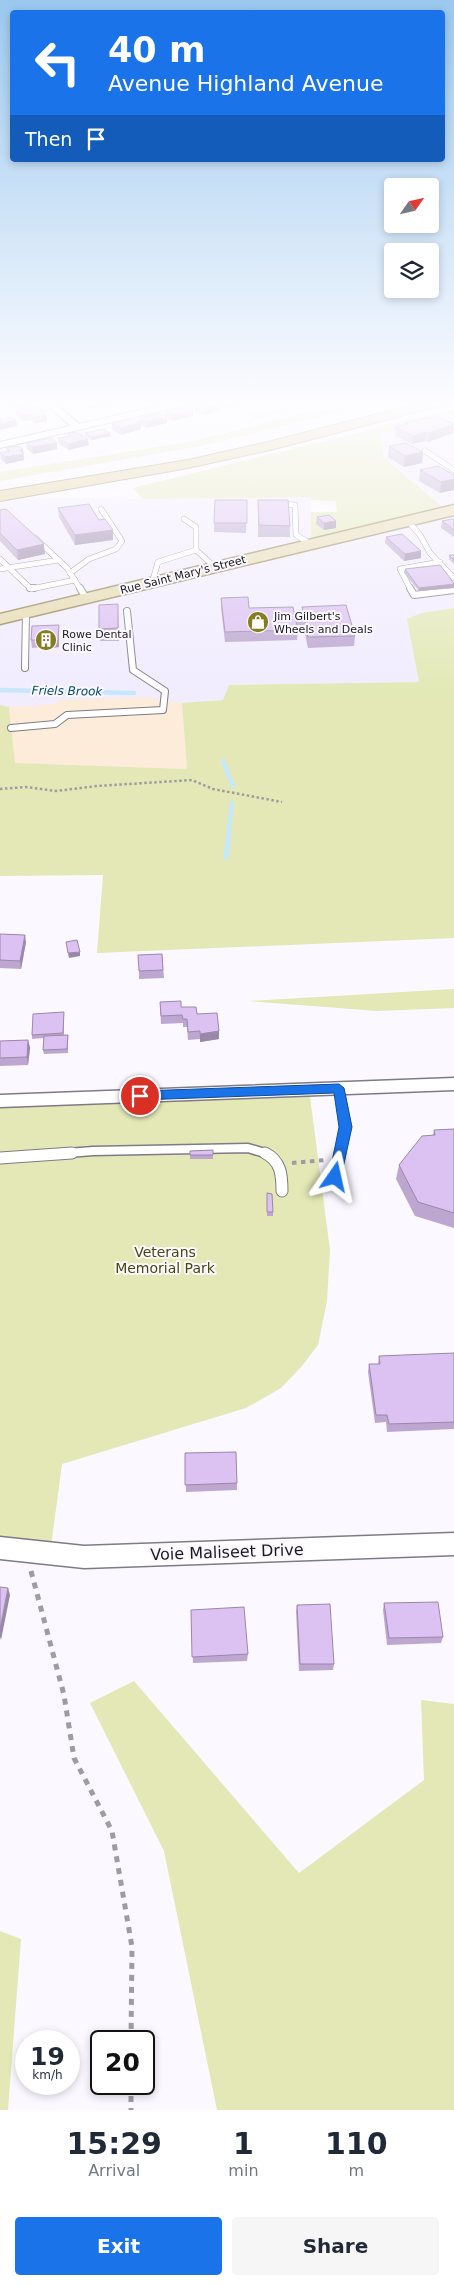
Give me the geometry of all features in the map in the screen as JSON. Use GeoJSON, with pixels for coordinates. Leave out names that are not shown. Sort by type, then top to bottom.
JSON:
{"type":"FeatureCollection","features":[{"type":"Feature","properties":{"kind":"main road","name":"Rue Saint Mary's Street"},"geometry":{"type":"LineString","coordinates":[[0,619],[454,510]]}},
{"type":"Feature","properties":{"kind":"street"},"geometry":{"type":"LineString","coordinates":[[0,1101],[454,1084]]}},
{"type":"Feature","properties":{"kind":"street","name":"Voie Maliseet Drive"},"geometry":{"type":"LineString","coordinates":[[0,1548],[84,1557],[454,1544]]}},
{"type":"Feature","properties":{"kind":"lane"},"geometry":{"type":"LineString","coordinates":[[272,504],[295,504],[296,535],[310,544]]}},
{"type":"Feature","properties":{"kind":"lane"},"geometry":{"type":"LineString","coordinates":[[70,573],[89,559],[116,549],[122,541],[101,509]]}},
{"type":"Feature","properties":{"kind":"lane"},"geometry":{"type":"LineString","coordinates":[[184,519],[196,527],[196,550],[216,567]]}},
{"type":"Feature","properties":{"kind":"lane"},"geometry":{"type":"LineString","coordinates":[[408,521],[420,535],[430,553],[454,578]]}},
{"type":"Feature","properties":{"kind":"lane"},"geometry":{"type":"LineString","coordinates":[[32,534],[70,573],[86,598]]}},
{"type":"Feature","properties":{"kind":"lane"},"geometry":{"type":"LineString","coordinates":[[152,583],[158,562],[196,550]]}},
{"type":"Feature","properties":{"kind":"lane"},"geometry":{"type":"LineString","coordinates":[[0,559],[31,588],[75,580]]}},
{"type":"Feature","properties":{"kind":"lane"},"geometry":{"type":"LineString","coordinates":[[0,569],[59,560]]}},
{"type":"Feature","properties":{"kind":"lane"},"geometry":{"type":"LineString","coordinates":[[440,562],[400,569],[414,595],[454,590]]}},
{"type":"Feature","properties":{"kind":"lane"},"geometry":{"type":"LineString","coordinates":[[11,728],[55,724],[67,715],[163,710],[165,691],[133,670],[127,611]]}},
{"type":"Feature","properties":{"kind":"lane"},"geometry":{"type":"LineString","coordinates":[[25,668],[26,612]]}},
{"type":"Feature","properties":{"kind":"lane"},"geometry":{"type":"LineString","coordinates":[[335,1177],[346,1127],[339,1088]]}},
{"type":"Feature","properties":{"kind":"lane"},"geometry":{"type":"LineString","coordinates":[[0,1158],[93,1151],[248,1148],[260,1150],[274,1157],[282,1168],[282,1191]]}},
{"type":"Feature","properties":{"kind":"path"},"geometry":{"type":"LineString","coordinates":[[0,789],[26,787],[56,791],[97,786],[192,780],[213,789],[282,802]]}},
{"type":"Feature","properties":{"kind":"path"},"geometry":{"type":"LineString","coordinates":[[295,1163],[311,1161]]}},
{"type":"Feature","properties":{"kind":"path"},"geometry":{"type":"LineString","coordinates":[[26,1551],[64,1695],[74,1758],[112,1831],[132,1947],[131,2030]]}},
{"type":"Feature","properties":{"kind":"path"},"geometry":{"type":"LineString","coordinates":[[130,2110],[131,2095]]}},
{"type":"Feature","properties":{"kind":"shaded area"},"geometry":{"type":"Polygon","coordinates":[[[0,499],[311,499],[311,544],[448,510],[435,499],[454,499],[454,608],[421,613],[419,682],[230,685],[223,700],[182,704],[187,769],[15,763],[9,707],[0,705],[0,499]]]}},
{"type":"Feature","properties":{"kind":"shaded area"},"geometry":{"type":"Polygon","coordinates":[[[145,697],[182,703],[187,769],[15,763],[9,707],[55,704],[60,700],[145,697]]]}},
{"type":"Feature","properties":{"kind":"green space"},"geometry":{"type":"Polygon","coordinates":[[[434,499],[448,511],[311,544],[311,512],[337,512],[336,501],[311,500],[434,499]]]}},
{"type":"Feature","properties":{"kind":"green space"},"geometry":{"type":"Polygon","coordinates":[[[454,608],[454,938],[97,953],[103,875],[0,876],[0,705],[9,707],[15,763],[187,769],[182,703],[223,700],[229,685],[419,682],[407,619],[421,613],[454,608]]]}},
{"type":"Feature","properties":{"kind":"green space"},"geometry":{"type":"Polygon","coordinates":[[[454,989],[454,1008],[377,1011],[248,1001],[454,989]]]}},
{"type":"Feature","properties":{"kind":"green space","name":"Veterans Memorial Park"},"geometry":{"type":"Polygon","coordinates":[[[309,1089],[330,1250],[327,1301],[318,1345],[302,1366],[281,1388],[246,1408],[62,1464],[50,1554],[0,1548],[0,1101],[309,1089]]]}},
{"type":"Feature","properties":{"kind":"green space"},"geometry":{"type":"Polygon","coordinates":[[[134,1681],[299,1873],[424,1780],[421,1700],[454,1704],[454,2110],[217,2110],[164,1851],[90,1703],[134,1681]]]}},
{"type":"Feature","properties":{"kind":"green space"},"geometry":{"type":"Polygon","coordinates":[[[0,1931],[21,1939],[8,2110],[0,2110],[0,1931]]]}},
{"type":"Feature","properties":{"kind":"building"},"geometry":{"type":"Polygon","coordinates":[[[215,500],[247,500],[247,523],[214,523],[215,500]]]}},
{"type":"Feature","properties":{"kind":"building"},"geometry":{"type":"Polygon","coordinates":[[[258,500],[288,500],[290,526],[259,525],[258,500]]]}},
{"type":"Feature","properties":{"kind":"building"},"geometry":{"type":"Polygon","coordinates":[[[89,504],[99,520],[105,519],[113,530],[75,535],[58,508],[89,504]]]}},
{"type":"Feature","properties":{"kind":"building"},"geometry":{"type":"Polygon","coordinates":[[[6,509],[44,544],[17,550],[0,533],[0,510],[6,509]]]}},
{"type":"Feature","properties":{"kind":"building"},"geometry":{"type":"Polygon","coordinates":[[[329,515],[336,521],[324,523],[317,517],[329,515]]]}},
{"type":"Feature","properties":{"kind":"building"},"geometry":{"type":"Polygon","coordinates":[[[453,519],[454,530],[442,521],[453,519]]]}},
{"type":"Feature","properties":{"kind":"building"},"geometry":{"type":"Polygon","coordinates":[[[402,534],[421,551],[405,554],[386,537],[402,534]]]}},
{"type":"Feature","properties":{"kind":"building"},"geometry":{"type":"Polygon","coordinates":[[[440,565],[454,584],[419,588],[405,569],[440,565]]]}},
{"type":"Feature","properties":{"kind":"building","name":"Jim Gilbert's Wheels and Deals"},"geometry":{"type":"Polygon","coordinates":[[[248,597],[249,608],[293,607],[298,630],[225,632],[221,598],[248,597]]]}},
{"type":"Feature","properties":{"kind":"building"},"geometry":{"type":"Polygon","coordinates":[[[118,604],[118,628],[99,629],[99,605],[118,604]]]}},
{"type":"Feature","properties":{"kind":"building","name":"Jim Gilbert's Wheels and Deals"},"geometry":{"type":"Polygon","coordinates":[[[346,605],[355,636],[308,637],[302,607],[346,605]]]}},
{"type":"Feature","properties":{"kind":"building"},"geometry":{"type":"Polygon","coordinates":[[[294,613],[302,613],[303,621],[296,621],[294,613]]]}},
{"type":"Feature","properties":{"kind":"building"},"geometry":{"type":"Polygon","coordinates":[[[59,625],[58,640],[43,642],[43,640],[31,640],[32,626],[59,625]]]}},
{"type":"Feature","properties":{"kind":"building"},"geometry":{"type":"Polygon","coordinates":[[[0,934],[25,935],[20,961],[0,960],[0,934]]]}},
{"type":"Feature","properties":{"kind":"building"},"geometry":{"type":"Polygon","coordinates":[[[77,940],[80,952],[68,953],[66,942],[77,940]]]}},
{"type":"Feature","properties":{"kind":"building"},"geometry":{"type":"Polygon","coordinates":[[[162,954],[163,970],[139,971],[138,955],[162,954]]]}},
{"type":"Feature","properties":{"kind":"building"},"geometry":{"type":"Polygon","coordinates":[[[181,1001],[181,1007],[196,1007],[197,1014],[217,1013],[219,1031],[200,1034],[200,1031],[188,1032],[187,1019],[183,1019],[182,1015],[161,1016],[160,1002],[181,1001]]]}},
{"type":"Feature","properties":{"kind":"building"},"geometry":{"type":"Polygon","coordinates":[[[64,1012],[63,1033],[32,1035],[33,1014],[64,1012]]]}},
{"type":"Feature","properties":{"kind":"building"},"geometry":{"type":"Polygon","coordinates":[[[68,1035],[67,1049],[43,1050],[44,1036],[68,1035]]]}},
{"type":"Feature","properties":{"kind":"building"},"geometry":{"type":"Polygon","coordinates":[[[28,1040],[27,1057],[0,1058],[0,1041],[28,1040]]]}},
{"type":"Feature","properties":{"kind":"building"},"geometry":{"type":"Polygon","coordinates":[[[454,1129],[454,1213],[418,1202],[399,1165],[422,1136],[435,1135],[434,1130],[454,1129]]]}},
{"type":"Feature","properties":{"kind":"building"},"geometry":{"type":"Polygon","coordinates":[[[213,1150],[213,1155],[190,1155],[190,1151],[213,1150]]]}},
{"type":"Feature","properties":{"kind":"building"},"geometry":{"type":"Polygon","coordinates":[[[267,1193],[272,1194],[273,1212],[267,1212],[267,1193]]]}},
{"type":"Feature","properties":{"kind":"building"},"geometry":{"type":"Polygon","coordinates":[[[454,1353],[454,1422],[389,1424],[387,1415],[376,1415],[369,1364],[380,1364],[379,1356],[454,1353]]]}},
{"type":"Feature","properties":{"kind":"building"},"geometry":{"type":"Polygon","coordinates":[[[236,1452],[237,1483],[185,1485],[185,1453],[236,1452]]]}},
{"type":"Feature","properties":{"kind":"building"},"geometry":{"type":"Polygon","coordinates":[[[0,1587],[8,1588],[0,1629],[0,1587]]]}},
{"type":"Feature","properties":{"kind":"building"},"geometry":{"type":"Polygon","coordinates":[[[438,1602],[443,1637],[389,1638],[384,1603],[438,1602]]]}},
{"type":"Feature","properties":{"kind":"building"},"geometry":{"type":"Polygon","coordinates":[[[330,1604],[334,1664],[300,1664],[297,1605],[330,1604]]]}},
{"type":"Feature","properties":{"kind":"building"},"geometry":{"type":"Polygon","coordinates":[[[244,1607],[248,1654],[192,1657],[191,1610],[244,1607]]]}},
{"type":"Feature","properties":{"kind":"waterway","name":"Friels Brook"},"geometry":{"type":"LineString","coordinates":[[0,690],[134,693]]}},
{"type":"Feature","properties":{"kind":"waterway","name":"Friels Brook"},"geometry":{"type":"LineString","coordinates":[[223,761],[233,786]]}},
{"type":"Feature","properties":{"kind":"waterway","name":"Friels Brook"},"geometry":{"type":"LineString","coordinates":[[228,835],[232,803]]}},
{"type":"Feature","properties":{"kind":"waterway","name":"Friels Brook"},"geometry":{"type":"LineString","coordinates":[[226,857],[229,833]]}},
{"type":"Feature","properties":{"kind":"place","name":"Jim Gilbert's Wheels and Deals"},"geometry":{"type":"Point","coordinates":[258,622]}},
{"type":"Feature","properties":{"kind":"place","name":"Rowe Dental Clinic"},"geometry":{"type":"Point","coordinates":[46,640]}},
{"type":"Feature","properties":{"kind":"route"},"geometry":{"type":"LineString","coordinates":[[140,1096],[339,1088],[346,1127],[335,1177]]}}]}
